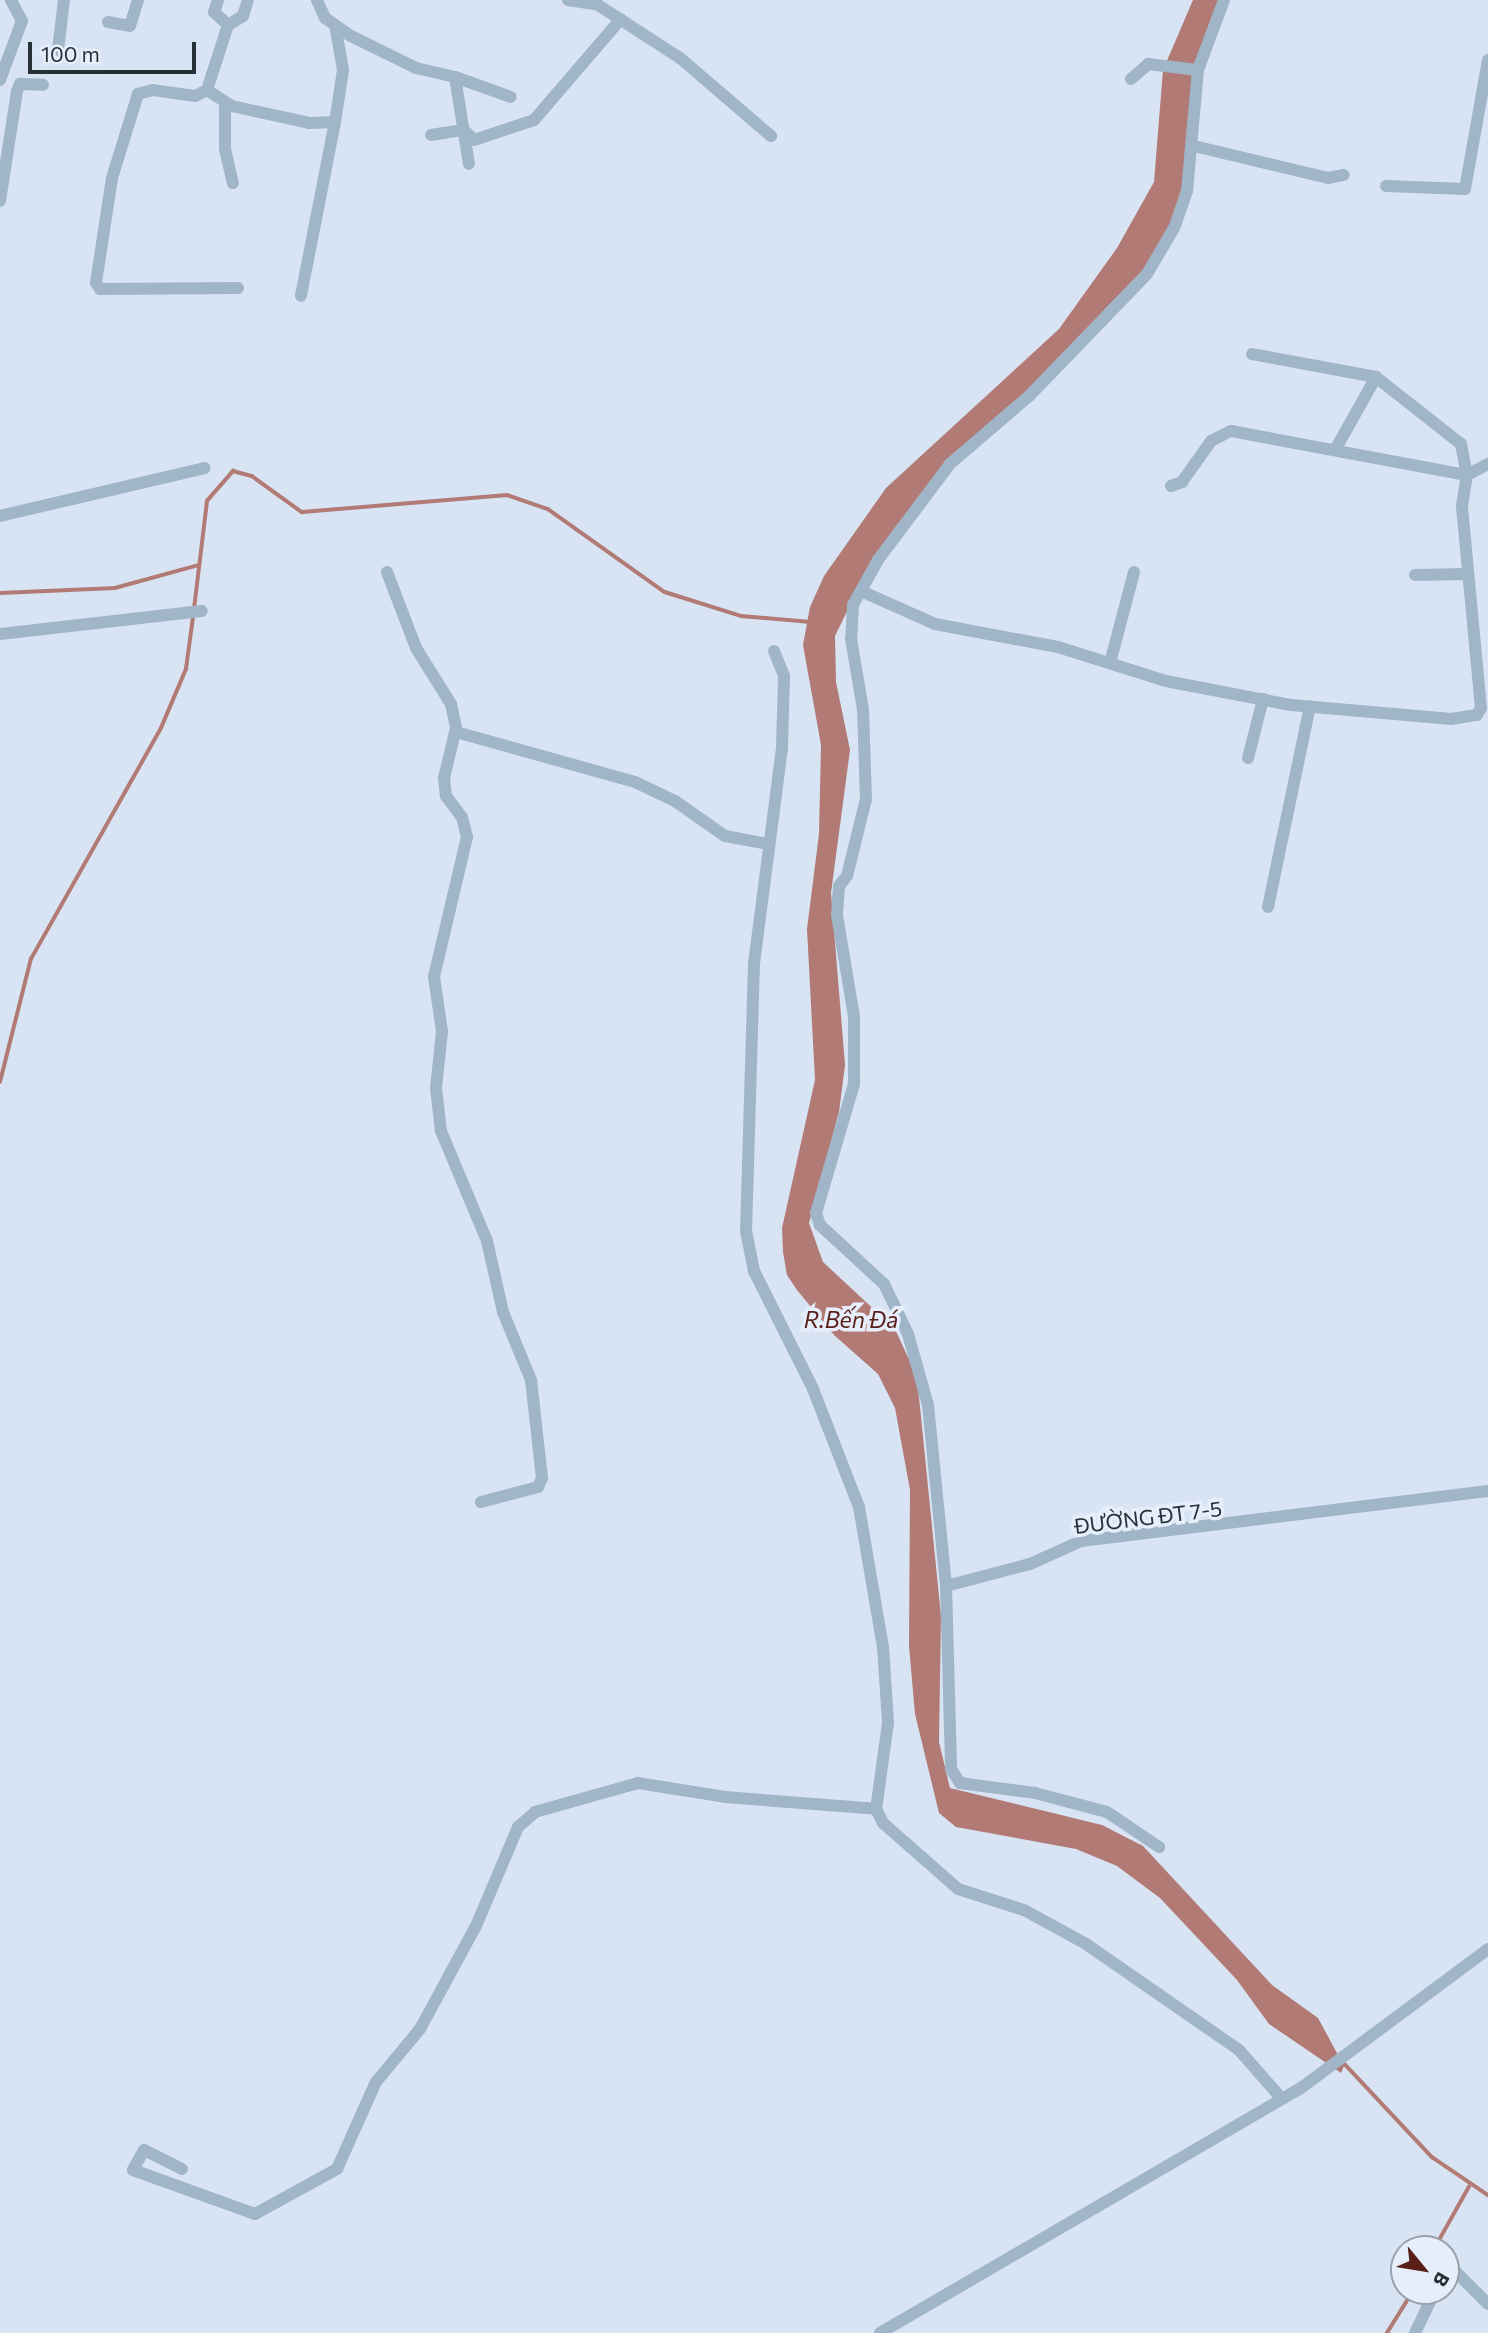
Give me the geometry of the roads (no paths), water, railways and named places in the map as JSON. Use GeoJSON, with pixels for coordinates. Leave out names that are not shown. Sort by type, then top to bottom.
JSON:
{"type":"FeatureCollection","features":[{"type":"Feature","properties":{"kind":"street"},"geometry":{"type":"LineString","coordinates":[[11,0],[22,21],[0,82],[16,91]]}},
{"type":"Feature","properties":{"kind":"street"},"geometry":{"type":"LineString","coordinates":[[58,50],[64,0]]}},
{"type":"Feature","properties":{"kind":"street"},"geometry":{"type":"LineString","coordinates":[[108,22],[130,26],[138,0]]}},
{"type":"Feature","properties":{"kind":"street"},"geometry":{"type":"LineString","coordinates":[[218,0],[214,12],[228,25]]}},
{"type":"Feature","properties":{"kind":"street"},"geometry":{"type":"LineString","coordinates":[[238,288],[100,289],[96,284],[112,178],[138,94],[153,90],[195,96],[207,90],[228,25],[243,16],[248,0]]}},
{"type":"Feature","properties":{"kind":"street"},"geometry":{"type":"LineString","coordinates":[[301,296],[343,70],[335,25],[317,0]]}},
{"type":"Feature","properties":{"kind":"street"},"geometry":{"type":"LineString","coordinates":[[568,0],[598,5],[680,58],[771,136]]}},
{"type":"Feature","properties":{"kind":"street"},"geometry":{"type":"LineString","coordinates":[[1159,1847],[1098,1809],[960,1783],[951,1769],[946,1586],[921,1374],[884,1284],[820,1225],[816,1213],[854,1084],[854,1017],[837,915],[839,886],[847,876],[866,799],[863,709],[851,639],[853,605],[950,464],[1029,396],[1147,274],[1174,228],[1192,174],[1197,70],[1224,0]]}},
{"type":"Feature","properties":{"kind":"street"},"geometry":{"type":"LineString","coordinates":[[464,130],[474,141],[534,120],[621,19]]}},
{"type":"Feature","properties":{"kind":"street"},"geometry":{"type":"LineString","coordinates":[[335,25],[416,68],[454,77],[511,97]]}},
{"type":"Feature","properties":{"kind":"street"},"geometry":{"type":"LineString","coordinates":[[1386,186],[1465,189],[1488,60]]}},
{"type":"Feature","properties":{"kind":"street"},"geometry":{"type":"LineString","coordinates":[[1131,79],[1148,64],[1197,70]]}},
{"type":"Feature","properties":{"kind":"street"},"geometry":{"type":"LineString","coordinates":[[454,77],[469,164]]}},
{"type":"Feature","properties":{"kind":"street"},"geometry":{"type":"LineString","coordinates":[[0,201],[16,91],[20,84],[43,85]]}},
{"type":"Feature","properties":{"kind":"street"},"geometry":{"type":"LineString","coordinates":[[207,90],[225,102],[309,123],[335,122]]}},
{"type":"Feature","properties":{"kind":"street"},"geometry":{"type":"LineString","coordinates":[[225,102],[225,149],[233,183]]}},
{"type":"Feature","properties":{"kind":"street"},"geometry":{"type":"LineString","coordinates":[[431,135],[464,130]]}},
{"type":"Feature","properties":{"kind":"street"},"geometry":{"type":"LineString","coordinates":[[1194,146],[1328,178],[1344,175]]}},
{"type":"Feature","properties":{"kind":"street"},"geometry":{"type":"LineString","coordinates":[[861,591],[935,624],[1110,663],[1166,681],[1310,706],[1451,719],[1477,715],[1481,708],[1467,574],[1462,506],[1467,475],[1461,444],[1376,377],[1252,354]]}},
{"type":"Feature","properties":{"kind":"street"},"geometry":{"type":"LineString","coordinates":[[1335,450],[1376,377]]}},
{"type":"Feature","properties":{"kind":"street"},"geometry":{"type":"LineString","coordinates":[[1171,486],[1182,482],[1211,441],[1231,432],[1467,475],[1488,464]]}},
{"type":"Feature","properties":{"kind":"street"},"geometry":{"type":"LineString","coordinates":[[0,516],[204,468]]}},
{"type":"Feature","properties":{"kind":"street"},"geometry":{"type":"LineString","coordinates":[[387,572],[416,648],[451,704],[456,732],[444,778],[446,796],[462,817],[467,837],[436,964],[442,1031],[436,1088],[441,1131],[486,1241],[503,1312],[531,1380],[542,1478],[538,1487],[481,1502]]}},
{"type":"Feature","properties":{"kind":"street"},"geometry":{"type":"LineString","coordinates":[[1110,663],[1134,572]]}},
{"type":"Feature","properties":{"kind":"street"},"geometry":{"type":"LineString","coordinates":[[1415,575],[1467,574]]}},
{"type":"Feature","properties":{"kind":"street"},"geometry":{"type":"LineString","coordinates":[[0,634],[52,633],[178,612],[202,611]]}},
{"type":"Feature","properties":{"kind":"street"},"geometry":{"type":"LineString","coordinates":[[774,650],[784,676],[782,748],[754,963],[746,1231],[754,1271],[813,1389],[859,1507],[883,1647],[888,1723],[876,1808],[883,1823],[958,1889],[1024,1910],[1086,1944],[1239,2050],[1282,2099]]}},
{"type":"Feature","properties":{"kind":"street"},"geometry":{"type":"LineString","coordinates":[[1248,758],[1263,699]]}},
{"type":"Feature","properties":{"kind":"street"},"geometry":{"type":"LineString","coordinates":[[1268,907],[1310,706]]}},
{"type":"Feature","properties":{"kind":"street"},"geometry":{"type":"LineString","coordinates":[[456,732],[635,782],[675,801],[725,836],[768,844]]}},
{"type":"Feature","properties":{"kind":"street","name":"ĐƯỜNG ĐT 7-5"},"geometry":{"type":"LineString","coordinates":[[946,1586],[1030,1564],[1081,1541],[1488,1491]]}},
{"type":"Feature","properties":{"kind":"street"},"geometry":{"type":"LineString","coordinates":[[182,2169],[144,2150],[133,2170],[256,2214],[337,2169],[376,2082],[420,2029],[476,1926],[518,1827],[535,1812],[638,1783],[725,1797],[876,1808]]}},
{"type":"Feature","properties":{"kind":"street"},"geometry":{"type":"LineString","coordinates":[[880,2333],[1301,2088],[1488,1949]]}},
{"type":"Feature","properties":{"kind":"street"},"geometry":{"type":"LineString","coordinates":[[1460,2277],[1488,2304]]}},
{"type":"Feature","properties":{"kind":"street"},"geometry":{"type":"LineString","coordinates":[[1415,2333],[1428,2305]]}},
{"type":"Feature","properties":{"kind":"water","name":"R.Bến Đá"},"geometry":{"type":"Polygon","coordinates":[[[1193,0],[1223,0],[1201,46],[1190,176],[1156,257],[947,473],[858,589],[835,636],[836,682],[850,750],[831,893],[845,1065],[839,1112],[809,1223],[823,1262],[895,1329],[917,1377],[941,1616],[939,1742],[950,1788],[1102,1825],[1143,1846],[1272,1985],[1318,2018],[1344,2066],[1341,2073],[1269,2024],[1237,1980],[1160,1898],[1117,1866],[1076,1849],[956,1827],[939,1813],[915,1714],[909,1646],[910,1490],[895,1408],[878,1374],[834,1335],[797,1290],[787,1275],[783,1252],[782,1228],[815,1080],[807,929],[819,834],[821,745],[803,645],[810,607],[824,576],[886,488],[1059,329],[1117,248],[1154,182],[1163,70],[1193,0]]]}},
{"type":"Feature","properties":{"kind":"waterway"},"geometry":{"type":"LineString","coordinates":[[194,609],[207,501],[233,471],[252,476],[302,512],[507,495],[548,509],[665,592],[741,616],[811,622]]}},
{"type":"Feature","properties":{"kind":"waterway"},"geometry":{"type":"LineString","coordinates":[[0,593],[115,588],[199,565]]}},
{"type":"Feature","properties":{"kind":"waterway"},"geometry":{"type":"LineString","coordinates":[[0,1082],[31,959],[161,728],[186,669],[193,617]]}},
{"type":"Feature","properties":{"kind":"waterway"},"geometry":{"type":"LineString","coordinates":[[1342,2061],[1432,2157],[1488,2195]]}},
{"type":"Feature","properties":{"kind":"waterway"},"geometry":{"type":"LineString","coordinates":[[1442,2235],[1469,2187]]}},
{"type":"Feature","properties":{"kind":"waterway"},"geometry":{"type":"LineString","coordinates":[[1387,2333],[1404,2305]]}}]}
